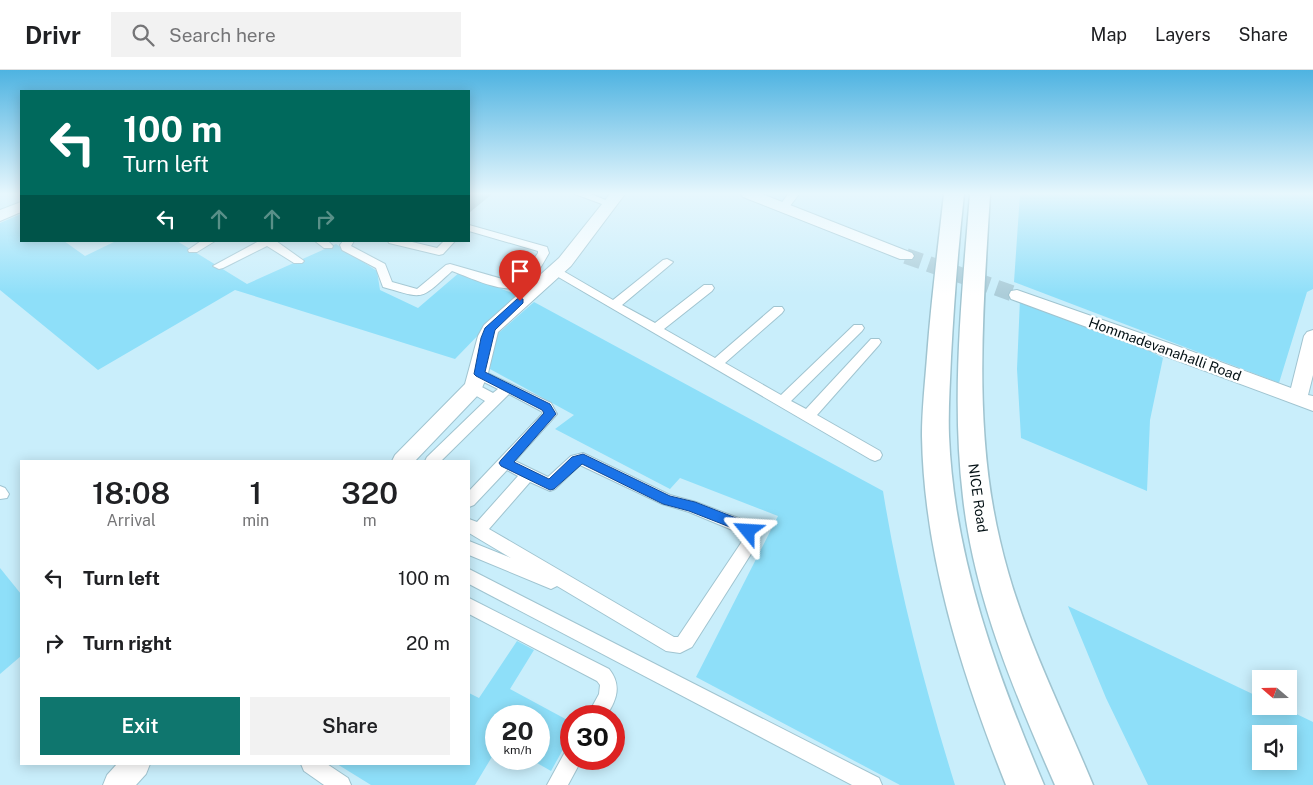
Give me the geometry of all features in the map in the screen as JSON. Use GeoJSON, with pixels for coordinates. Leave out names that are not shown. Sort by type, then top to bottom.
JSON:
{"type":"FeatureCollection","features":[{"type":"Feature","properties":{"kind":"highway"},"geometry":{"type":"LineString","coordinates":[[951,227],[936,397],[936,445],[939,484],[946,536],[973,641],[1025,785]]}},
{"type":"Feature","properties":{"kind":"highway","name":"NICE Road"},"geometry":{"type":"LineString","coordinates":[[978,227],[970,388],[971,443],[984,539],[1000,598],[1034,690],[1074,785]]}},
{"type":"Feature","properties":{"kind":"street"},"geometry":{"type":"LineString","coordinates":[[397,242],[439,252],[450,267],[509,286],[527,287],[554,271],[574,251],[592,227]]}},
{"type":"Feature","properties":{"kind":"street"},"geometry":{"type":"LineString","coordinates":[[833,227],[906,256]]}},
{"type":"Feature","properties":{"kind":"street"},"geometry":{"type":"LineString","coordinates":[[403,460],[476,381],[490,328],[527,287],[544,253],[543,249],[470,228]]}},
{"type":"Feature","properties":{"kind":"street"},"geometry":{"type":"LineString","coordinates":[[193,250],[208,242]]}},
{"type":"Feature","properties":{"kind":"street"},"geometry":{"type":"LineString","coordinates":[[219,266],[266,242]]}},
{"type":"Feature","properties":{"kind":"street"},"geometry":{"type":"LineString","coordinates":[[270,242],[298,261]]}},
{"type":"Feature","properties":{"kind":"street"},"geometry":{"type":"LineString","coordinates":[[348,242],[345,245],[346,248],[380,266],[387,284],[418,293],[423,291],[450,267]]}},
{"type":"Feature","properties":{"kind":"street"},"geometry":{"type":"LineString","coordinates":[[439,252],[449,242]]}},
{"type":"Feature","properties":{"kind":"street"},"geometry":{"type":"LineString","coordinates":[[614,305],[668,262]]}},
{"type":"Feature","properties":{"kind":"street"},"geometry":{"type":"LineString","coordinates":[[554,271],[874,455]]}},
{"type":"Feature","properties":{"kind":"street"},"geometry":{"type":"LineString","coordinates":[[656,330],[708,288]]}},
{"type":"Feature","properties":{"kind":"street","name":"Hommadevanahalli Road"},"geometry":{"type":"LineString","coordinates":[[1017,295],[1171,350],[1305,401]]}},
{"type":"Feature","properties":{"kind":"street"},"geometry":{"type":"LineString","coordinates":[[716,364],[778,310]]}},
{"type":"Feature","properties":{"kind":"street"},"geometry":{"type":"LineString","coordinates":[[782,402],[858,328]]}},
{"type":"Feature","properties":{"kind":"street"},"geometry":{"type":"LineString","coordinates":[[1305,401],[1313,336]]}},
{"type":"Feature","properties":{"kind":"street"},"geometry":{"type":"LineString","coordinates":[[807,417],[875,342]]}},
{"type":"Feature","properties":{"kind":"street"},"geometry":{"type":"LineString","coordinates":[[470,500],[550,414],[546,407],[507,388],[476,381]]}},
{"type":"Feature","properties":{"kind":"street"},"geometry":{"type":"LineString","coordinates":[[476,381],[495,400]]}},
{"type":"Feature","properties":{"kind":"street"},"geometry":{"type":"LineString","coordinates":[[433,460],[507,388]]}},
{"type":"Feature","properties":{"kind":"street"},"geometry":{"type":"LineString","coordinates":[[505,463],[550,485],[576,460],[583,459],[667,500],[691,506],[744,527],[748,531],[751,541],[686,641],[680,645],[672,645],[473,528],[528,475]]}},
{"type":"Feature","properties":{"kind":"street"},"geometry":{"type":"LineString","coordinates":[[470,548],[595,600]]}},
{"type":"Feature","properties":{"kind":"street"},"geometry":{"type":"LineString","coordinates":[[470,577],[872,785]]}},
{"type":"Feature","properties":{"kind":"street"},"geometry":{"type":"LineString","coordinates":[[470,607],[603,675],[608,680],[610,687],[602,705]]}},
{"type":"Feature","properties":{"kind":"street"},"geometry":{"type":"LineString","coordinates":[[117,785],[135,765]]}},
{"type":"Feature","properties":{"kind":"street"},"geometry":{"type":"LineString","coordinates":[[312,765],[341,785]]}},
{"type":"Feature","properties":{"kind":"street"},"geometry":{"type":"LineString","coordinates":[[557,785],[566,770]]}},
{"type":"Feature","properties":{"kind":"shaded area"},"geometry":{"type":"Polygon","coordinates":[[[0,227],[20,227],[20,242],[65,242],[85,256],[114,242],[179,242],[247,284],[336,244],[377,271],[380,290],[418,308],[460,272],[517,295],[455,359],[235,290],[98,370],[0,290],[0,227]]]}},
{"type":"Feature","properties":{"kind":"shaded area"},"geometry":{"type":"Polygon","coordinates":[[[1018,227],[1313,227],[1313,289],[1307,292],[1279,383],[1014,282],[1018,227]]]}},
{"type":"Feature","properties":{"kind":"shaded area"},"geometry":{"type":"Polygon","coordinates":[[[1020,299],[1144,348],[1163,358],[1150,420],[1147,491],[1021,438],[1017,369],[1020,299]]]}},
{"type":"Feature","properties":{"kind":"shaded area"},"geometry":{"type":"Polygon","coordinates":[[[534,302],[883,491],[889,528],[914,639],[955,785],[900,785],[696,677],[778,516],[680,478],[670,489],[555,429],[574,415],[490,369],[494,337],[534,302]]]}},
{"type":"Feature","properties":{"kind":"shaded area"},"geometry":{"type":"Polygon","coordinates":[[[0,568],[20,593],[20,657],[0,674],[0,568]]]}},
{"type":"Feature","properties":{"kind":"shaded area"},"geometry":{"type":"Polygon","coordinates":[[[1068,606],[1252,694],[1252,715],[1298,715],[1313,722],[1313,785],[1148,785],[1106,698],[1068,606]]]}},
{"type":"Feature","properties":{"kind":"shaded area"},"geometry":{"type":"Polygon","coordinates":[[[517,641],[534,650],[510,689],[540,705],[485,705],[485,768],[475,785],[371,785],[339,765],[470,765],[470,694],[479,698],[517,641]]]}},
{"type":"Feature","properties":{"kind":"shaded area"},"geometry":{"type":"Polygon","coordinates":[[[550,711],[560,716],[560,755],[551,771],[549,770],[550,711]]]}},
{"type":"Feature","properties":{"kind":"tunnel"},"geometry":{"type":"LineString","coordinates":[[906,256],[1017,295]]}},
{"type":"Feature","properties":{"kind":"route"},"geometry":{"type":"LineString","coordinates":[[520,301],[490,328],[486,338],[480,374],[546,407],[550,414],[505,463],[550,485],[576,460],[581,458],[667,500],[691,506],[744,527],[748,531]]}}]}
